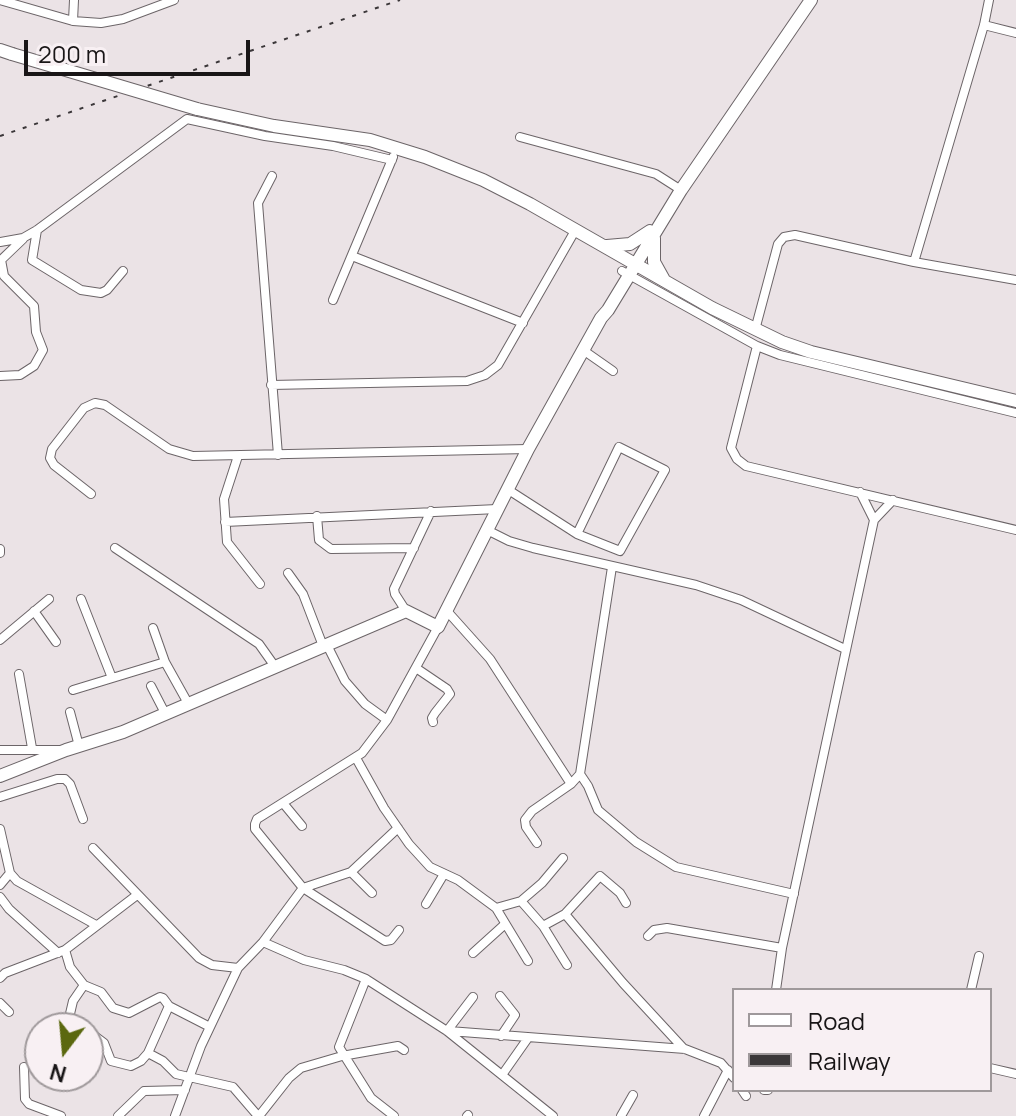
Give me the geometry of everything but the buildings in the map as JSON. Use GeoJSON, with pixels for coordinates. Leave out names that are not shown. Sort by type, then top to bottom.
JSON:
{"type":"FeatureCollection","features":[{"type":"Feature","properties":{"kind":"main road"},"geometry":{"type":"LineString","coordinates":[[0,776],[166,715],[406,611],[438,627],[528,449],[601,318],[603,306],[811,0]]}},
{"type":"Feature","properties":{"kind":"main road"},"geometry":{"type":"LineString","coordinates":[[6,52],[197,109],[394,154],[483,180],[576,229],[604,246],[629,267],[664,280],[755,331],[852,368],[1016,401]]}},
{"type":"Feature","properties":{"kind":"main road"},"geometry":{"type":"LineString","coordinates":[[604,246],[630,244],[654,230]]}},
{"type":"Feature","properties":{"kind":"main road"},"geometry":{"type":"LineString","coordinates":[[654,230],[654,262],[664,280]]}},
{"type":"Feature","properties":{"kind":"street"},"geometry":{"type":"LineString","coordinates":[[73,21],[74,0]]}},
{"type":"Feature","properties":{"kind":"street"},"geometry":{"type":"LineString","coordinates":[[140,0],[144,11]]}},
{"type":"Feature","properties":{"kind":"street"},"geometry":{"type":"LineString","coordinates":[[6,1],[73,21],[101,23],[174,0]]}},
{"type":"Feature","properties":{"kind":"street"},"geometry":{"type":"LineString","coordinates":[[914,262],[989,0]]}},
{"type":"Feature","properties":{"kind":"street"},"geometry":{"type":"LineString","coordinates":[[984,25],[1016,33]]}},
{"type":"Feature","properties":{"kind":"street"},"geometry":{"type":"LineString","coordinates":[[0,376],[20,375],[34,366],[43,350],[36,332],[34,306],[4,276],[1,260],[23,238],[187,119],[265,136],[333,140]]}},
{"type":"Feature","properties":{"kind":"street"},"geometry":{"type":"LineString","coordinates":[[520,137],[656,174],[681,190]]}},
{"type":"Feature","properties":{"kind":"street"},"geometry":{"type":"LineString","coordinates":[[333,300],[394,154]]}},
{"type":"Feature","properties":{"kind":"street"},"geometry":{"type":"LineString","coordinates":[[272,176],[258,203],[278,455]]}},
{"type":"Feature","properties":{"kind":"street"},"geometry":{"type":"LineString","coordinates":[[271,385],[467,381],[485,375],[498,365],[576,229]]}},
{"type":"Feature","properties":{"kind":"street"},"geometry":{"type":"LineString","coordinates":[[37,230],[32,260],[81,290],[101,293],[123,271]]}},
{"type":"Feature","properties":{"kind":"street"},"geometry":{"type":"LineString","coordinates":[[755,331],[778,244],[784,237],[795,235],[914,262],[1016,280]]}},
{"type":"Feature","properties":{"kind":"street"},"geometry":{"type":"LineString","coordinates":[[0,242],[23,238]]}},
{"type":"Feature","properties":{"kind":"street"},"geometry":{"type":"LineString","coordinates":[[352,256],[523,323]]}},
{"type":"Feature","properties":{"kind":"street"},"geometry":{"type":"LineString","coordinates":[[629,267],[757,346],[852,368],[1016,413]]}},
{"type":"Feature","properties":{"kind":"street"},"geometry":{"type":"LineString","coordinates":[[757,346],[731,448],[737,459],[746,466],[1016,530]]}},
{"type":"Feature","properties":{"kind":"street"},"geometry":{"type":"LineString","coordinates":[[583,350],[613,371]]}},
{"type":"Feature","properties":{"kind":"street"},"geometry":{"type":"LineString","coordinates":[[91,494],[54,465],[50,458],[52,449],[84,408],[95,403],[105,405],[169,449],[193,456],[528,449]]}},
{"type":"Feature","properties":{"kind":"street"},"geometry":{"type":"LineString","coordinates":[[507,489],[577,534],[620,551],[665,470],[619,447],[577,534]]}},
{"type":"Feature","properties":{"kind":"street"},"geometry":{"type":"LineString","coordinates":[[238,456],[226,491],[225,522],[230,549],[260,584]]}},
{"type":"Feature","properties":{"kind":"street"},"geometry":{"type":"LineString","coordinates":[[860,492],[874,520]]}},
{"type":"Feature","properties":{"kind":"street"},"geometry":{"type":"LineString","coordinates":[[776,988],[782,948],[874,520],[893,500]]}},
{"type":"Feature","properties":{"kind":"street"},"geometry":{"type":"LineString","coordinates":[[225,522],[497,509]]}},
{"type":"Feature","properties":{"kind":"street"},"geometry":{"type":"LineString","coordinates":[[406,611],[394,589],[431,511]]}},
{"type":"Feature","properties":{"kind":"street"},"geometry":{"type":"LineString","coordinates":[[317,516],[319,540],[331,549],[414,548]]}},
{"type":"Feature","properties":{"kind":"street"},"geometry":{"type":"LineString","coordinates":[[487,530],[533,548],[696,585],[741,600],[845,649]]}},
{"type":"Feature","properties":{"kind":"street"},"geometry":{"type":"LineString","coordinates":[[115,548],[259,644],[276,668]]}},
{"type":"Feature","properties":{"kind":"street"},"geometry":{"type":"LineString","coordinates":[[537,843],[525,820],[532,811],[571,784],[580,774],[612,567]]}},
{"type":"Feature","properties":{"kind":"street"},"geometry":{"type":"LineString","coordinates":[[288,573],[303,594],[345,681],[365,704],[387,720]]}},
{"type":"Feature","properties":{"kind":"street"},"geometry":{"type":"LineString","coordinates":[[0,640],[49,599]]}},
{"type":"Feature","properties":{"kind":"street"},"geometry":{"type":"LineString","coordinates":[[81,599],[112,678]]}},
{"type":"Feature","properties":{"kind":"street"},"geometry":{"type":"LineString","coordinates":[[34,611],[56,642]]}},
{"type":"Feature","properties":{"kind":"street"},"geometry":{"type":"LineString","coordinates":[[447,611],[490,659],[571,784]]}},
{"type":"Feature","properties":{"kind":"street"},"geometry":{"type":"LineString","coordinates":[[399,930],[391,940],[385,941],[303,888],[255,829],[257,819],[356,758],[374,739],[438,627]]}},
{"type":"Feature","properties":{"kind":"street"},"geometry":{"type":"LineString","coordinates":[[153,628],[165,662],[189,705]]}},
{"type":"Feature","properties":{"kind":"street"},"geometry":{"type":"LineString","coordinates":[[73,690],[165,662]]}},
{"type":"Feature","properties":{"kind":"street"},"geometry":{"type":"LineString","coordinates":[[416,668],[450,694],[435,713],[433,722]]}},
{"type":"Feature","properties":{"kind":"street"},"geometry":{"type":"LineString","coordinates":[[19,674],[32,748]]}},
{"type":"Feature","properties":{"kind":"street"},"geometry":{"type":"LineString","coordinates":[[151,686],[166,715]]}},
{"type":"Feature","properties":{"kind":"street"},"geometry":{"type":"LineString","coordinates":[[0,750],[73,748],[70,712]]}},
{"type":"Feature","properties":{"kind":"street"},"geometry":{"type":"LineString","coordinates":[[356,758],[398,828],[430,867],[458,880],[496,908],[528,961]]}},
{"type":"Feature","properties":{"kind":"street"},"geometry":{"type":"LineString","coordinates":[[580,774],[598,810],[658,858],[676,867],[794,894]]}},
{"type":"Feature","properties":{"kind":"street"},"geometry":{"type":"LineString","coordinates":[[0,797],[65,779],[70,784],[83,819]]}},
{"type":"Feature","properties":{"kind":"street"},"geometry":{"type":"LineString","coordinates":[[283,803],[302,826]]}},
{"type":"Feature","properties":{"kind":"street"},"geometry":{"type":"LineString","coordinates":[[175,1116],[210,1027],[238,968],[263,942],[303,888],[351,872],[398,828]]}},
{"type":"Feature","properties":{"kind":"street"},"geometry":{"type":"LineString","coordinates":[[0,829],[10,873],[17,881],[96,925]]}},
{"type":"Feature","properties":{"kind":"street"},"geometry":{"type":"LineString","coordinates":[[93,848],[199,958],[212,965],[238,968]]}},
{"type":"Feature","properties":{"kind":"street"},"geometry":{"type":"LineString","coordinates":[[496,908],[521,901],[542,883],[563,858]]}},
{"type":"Feature","properties":{"kind":"street"},"geometry":{"type":"LineString","coordinates":[[351,872],[372,893]]}},
{"type":"Feature","properties":{"kind":"street"},"geometry":{"type":"LineString","coordinates":[[0,885],[10,873]]}},
{"type":"Feature","properties":{"kind":"street"},"geometry":{"type":"LineString","coordinates":[[426,904],[444,874]]}},
{"type":"Feature","properties":{"kind":"street"},"geometry":{"type":"LineString","coordinates":[[543,926],[565,914],[600,876],[620,893],[626,903]]}},
{"type":"Feature","properties":{"kind":"street"},"geometry":{"type":"LineString","coordinates":[[2,973],[61,952],[137,895]]}},
{"type":"Feature","properties":{"kind":"street"},"geometry":{"type":"LineString","coordinates":[[0,897],[9,909],[61,952],[84,985],[101,992],[113,1008],[134,1011],[160,997],[169,1006],[210,1027]]}},
{"type":"Feature","properties":{"kind":"street"},"geometry":{"type":"LineString","coordinates":[[521,901],[543,926],[567,965]]}},
{"type":"Feature","properties":{"kind":"street"},"geometry":{"type":"LineString","coordinates":[[565,914],[623,983],[685,1049]]}},
{"type":"Feature","properties":{"kind":"street"},"geometry":{"type":"LineString","coordinates":[[473,953],[504,925]]}},
{"type":"Feature","properties":{"kind":"street"},"geometry":{"type":"LineString","coordinates":[[648,936],[654,930],[667,928],[782,948]]}},
{"type":"Feature","properties":{"kind":"street"},"geometry":{"type":"LineString","coordinates":[[263,942],[304,960],[366,979],[447,1031],[553,1116]]}},
{"type":"Feature","properties":{"kind":"street"},"geometry":{"type":"LineString","coordinates":[[971,988],[979,956]]}},
{"type":"Feature","properties":{"kind":"street"},"geometry":{"type":"LineString","coordinates":[[366,979],[339,1045],[342,1056],[371,1098],[394,1116]]}},
{"type":"Feature","properties":{"kind":"street"},"geometry":{"type":"LineString","coordinates":[[70,1012],[73,1001],[84,985]]}},
{"type":"Feature","properties":{"kind":"street"},"geometry":{"type":"LineString","coordinates":[[500,996],[515,1015],[501,1036]]}},
{"type":"Feature","properties":{"kind":"street"},"geometry":{"type":"LineString","coordinates":[[447,1031],[473,997]]}},
{"type":"Feature","properties":{"kind":"street"},"geometry":{"type":"LineString","coordinates":[[0,1003],[9,1012]]}},
{"type":"Feature","properties":{"kind":"street"},"geometry":{"type":"LineString","coordinates":[[104,1043],[111,1061],[131,1066],[141,1061],[148,1053],[169,1006]]}},
{"type":"Feature","properties":{"kind":"street"},"geometry":{"type":"LineString","coordinates":[[447,1031],[685,1049],[711,1058],[732,1075]]}},
{"type":"Feature","properties":{"kind":"street"},"geometry":{"type":"LineString","coordinates":[[502,1075],[528,1038]]}},
{"type":"Feature","properties":{"kind":"street"},"geometry":{"type":"LineString","coordinates":[[148,1053],[163,1061],[176,1074],[233,1087],[258,1116],[301,1068],[342,1056],[398,1046],[404,1050]]}},
{"type":"Feature","properties":{"kind":"street"},"geometry":{"type":"LineString","coordinates":[[992,1068],[1016,1074]]}},
{"type":"Feature","properties":{"kind":"street"},"geometry":{"type":"LineString","coordinates":[[704,1116],[728,1070]]}},
{"type":"Feature","properties":{"kind":"street"},"geometry":{"type":"LineString","coordinates":[[118,1116],[144,1091],[185,1090]]}},
{"type":"Feature","properties":{"kind":"street"},"geometry":{"type":"LineString","coordinates":[[25,1092],[29,1104],[61,1116]]}},
{"type":"Feature","properties":{"kind":"street"},"geometry":{"type":"LineString","coordinates":[[621,1116],[633,1095]]}},
{"type":"Feature","properties":{"kind":"railway"},"geometry":{"type":"LineString","coordinates":[[0,136],[400,0]]}}]}
